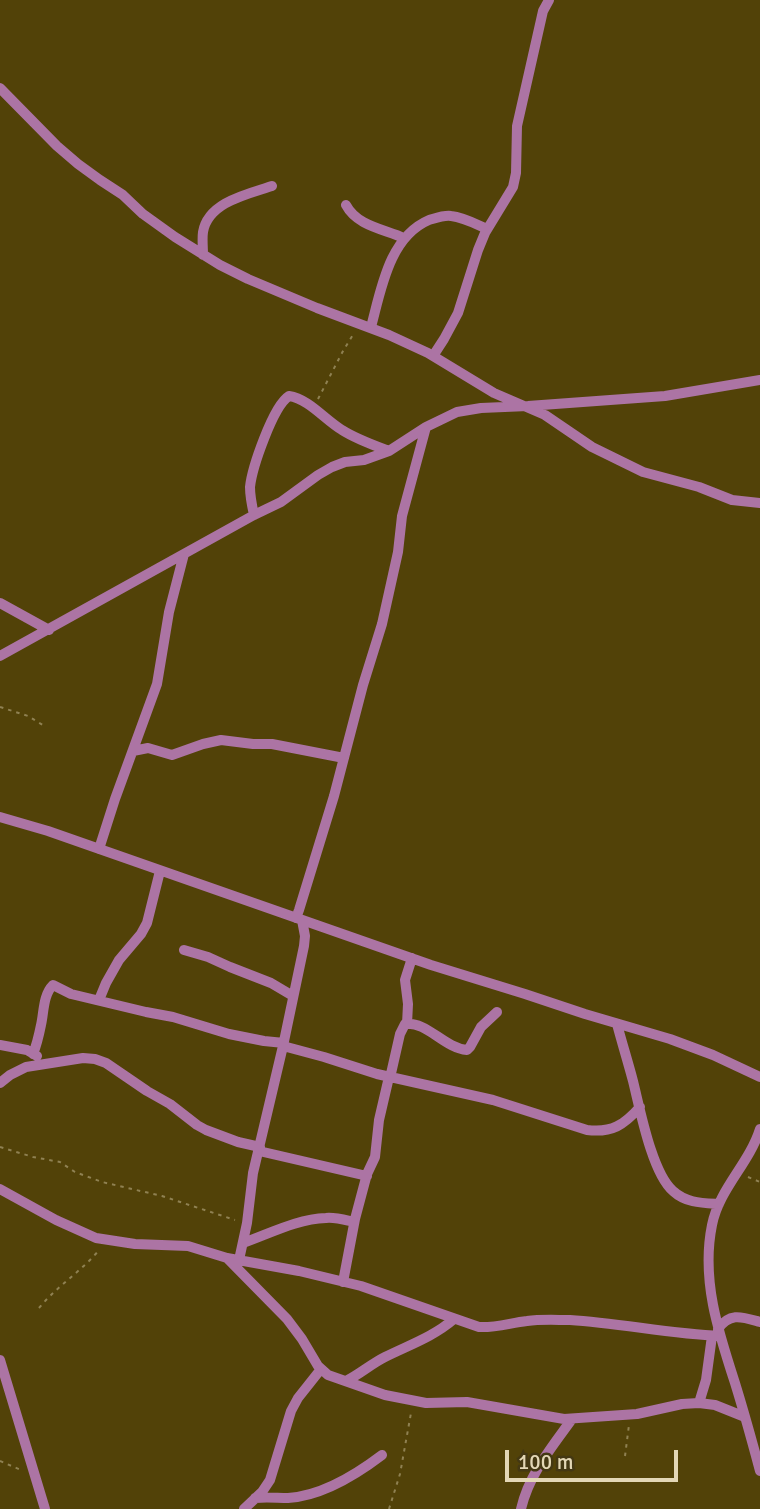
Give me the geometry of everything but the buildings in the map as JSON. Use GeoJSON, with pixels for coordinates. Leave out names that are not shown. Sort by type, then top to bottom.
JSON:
{"type":"FeatureCollection","features":[{"type":"Feature","properties":{"kind":"street"},"geometry":{"type":"LineString","coordinates":[[433,356],[458,313],[478,250],[515,179],[518,118],[543,12],[549,0]]}},
{"type":"Feature","properties":{"kind":"street"},"geometry":{"type":"LineString","coordinates":[[0,88],[78,164],[123,195],[143,214],[203,255],[248,279],[365,325],[433,356],[494,393],[545,415],[592,447],[643,472],[699,487],[732,500],[760,503]]}},
{"type":"Feature","properties":{"kind":"street"},"geometry":{"type":"LineString","coordinates":[[203,255],[203,233],[212,213],[232,200],[272,186]]}},
{"type":"Feature","properties":{"kind":"street"},"geometry":{"type":"LineString","coordinates":[[346,205],[360,221],[404,238]]}},
{"type":"Feature","properties":{"kind":"street"},"geometry":{"type":"LineString","coordinates":[[365,325],[391,263],[404,238],[414,228],[441,216],[450,216],[487,229]]}},
{"type":"Feature","properties":{"kind":"street"},"geometry":{"type":"LineString","coordinates":[[0,656],[281,502],[332,467],[389,451],[426,426],[457,412],[481,408],[665,396],[760,380]]}},
{"type":"Feature","properties":{"kind":"street"},"geometry":{"type":"LineString","coordinates":[[254,515],[251,478],[276,411],[289,396],[312,408],[341,430],[389,451]]}},
{"type":"Feature","properties":{"kind":"street"},"geometry":{"type":"LineString","coordinates":[[233,1259],[243,1243],[253,1173],[305,936],[299,919],[387,604],[398,552],[402,516],[426,426]]}},
{"type":"Feature","properties":{"kind":"street"},"geometry":{"type":"LineString","coordinates":[[99,849],[157,684],[169,612],[184,554]]}},
{"type":"Feature","properties":{"kind":"street"},"geometry":{"type":"LineString","coordinates":[[0,603],[49,630]]}},
{"type":"Feature","properties":{"kind":"street"},"geometry":{"type":"LineString","coordinates":[[133,751],[148,748],[172,755],[221,740],[272,744],[344,758]]}},
{"type":"Feature","properties":{"kind":"street"},"geometry":{"type":"LineString","coordinates":[[0,817],[48,831],[412,958],[670,1039],[760,1076]]}},
{"type":"Feature","properties":{"kind":"street"},"geometry":{"type":"LineString","coordinates":[[99,1000],[119,960],[147,923],[160,871]]}},
{"type":"Feature","properties":{"kind":"street"},"geometry":{"type":"LineString","coordinates":[[184,950],[271,983],[293,996]]}},
{"type":"Feature","properties":{"kind":"street"},"geometry":{"type":"LineString","coordinates":[[343,1282],[354,1222],[375,1157],[379,1120],[400,1034],[407,1024],[405,980],[412,958]]}},
{"type":"Feature","properties":{"kind":"street"},"geometry":{"type":"LineString","coordinates":[[33,1054],[41,1027],[46,994],[51,986],[71,994],[283,1045],[390,1077],[493,1100],[596,1131],[620,1125],[639,1107]]}},
{"type":"Feature","properties":{"kind":"street"},"geometry":{"type":"LineString","coordinates":[[407,1024],[415,1024],[450,1045],[467,1050],[481,1027],[497,1012]]}},
{"type":"Feature","properties":{"kind":"street"},"geometry":{"type":"LineString","coordinates":[[617,1024],[653,1157],[663,1179],[683,1198],[719,1204]]}},
{"type":"Feature","properties":{"kind":"street"},"geometry":{"type":"LineString","coordinates":[[0,1045],[27,1050],[46,1064]]}},
{"type":"Feature","properties":{"kind":"street"},"geometry":{"type":"LineString","coordinates":[[0,1083],[26,1067],[83,1058],[106,1063],[206,1130],[260,1149],[367,1177]]}},
{"type":"Feature","properties":{"kind":"street"},"geometry":{"type":"LineString","coordinates":[[760,1129],[745,1161],[719,1204],[712,1224],[708,1261],[717,1334],[760,1471]]}},
{"type":"Feature","properties":{"kind":"street"},"geometry":{"type":"LineString","coordinates":[[0,1189],[56,1220],[96,1238],[135,1244],[188,1246],[233,1259],[299,1271],[361,1286],[479,1326],[489,1328],[529,1320],[569,1320],[685,1335],[717,1334]]}},
{"type":"Feature","properties":{"kind":"street"},"geometry":{"type":"LineString","coordinates":[[243,1243],[294,1224],[327,1217],[354,1222]]}},
{"type":"Feature","properties":{"kind":"street"},"geometry":{"type":"LineString","coordinates":[[233,1259],[287,1319],[321,1369],[328,1375],[385,1395],[414,1402],[467,1402],[540,1416],[572,1419],[632,1414],[699,1403],[715,1405],[760,1424]]}},
{"type":"Feature","properties":{"kind":"street"},"geometry":{"type":"LineString","coordinates":[[699,1403],[717,1334],[727,1318],[760,1322]]}},
{"type":"Feature","properties":{"kind":"street"},"geometry":{"type":"LineString","coordinates":[[346,1381],[386,1356],[420,1342],[454,1319]]}},
{"type":"Feature","properties":{"kind":"street"},"geometry":{"type":"LineString","coordinates":[[0,1360],[46,1509]]}},
{"type":"Feature","properties":{"kind":"street"},"geometry":{"type":"LineString","coordinates":[[244,1509],[270,1480],[291,1411],[321,1369]]}},
{"type":"Feature","properties":{"kind":"street"},"geometry":{"type":"LineString","coordinates":[[521,1509],[533,1475],[572,1419]]}},
{"type":"Feature","properties":{"kind":"street"},"geometry":{"type":"LineString","coordinates":[[256,1498],[290,1498],[308,1494],[357,1474],[382,1455]]}},
{"type":"Feature","properties":{"kind":"path"},"geometry":{"type":"LineString","coordinates":[[312,408],[343,351],[365,325]]}},
{"type":"Feature","properties":{"kind":"path"},"geometry":{"type":"LineString","coordinates":[[0,707],[28,716],[46,727]]}},
{"type":"Feature","properties":{"kind":"path"},"geometry":{"type":"LineString","coordinates":[[0,1147],[60,1162],[75,1172],[102,1182],[162,1196],[247,1223]]}},
{"type":"Feature","properties":{"kind":"path"},"geometry":{"type":"LineString","coordinates":[[39,1308],[90,1261],[107,1241]]}},
{"type":"Feature","properties":{"kind":"path"},"geometry":{"type":"LineString","coordinates":[[389,1509],[400,1474],[414,1402]]}},
{"type":"Feature","properties":{"kind":"path"},"geometry":{"type":"LineString","coordinates":[[625,1456],[632,1414]]}},
{"type":"Feature","properties":{"kind":"path"},"geometry":{"type":"LineString","coordinates":[[0,1461],[36,1476]]}}]}
